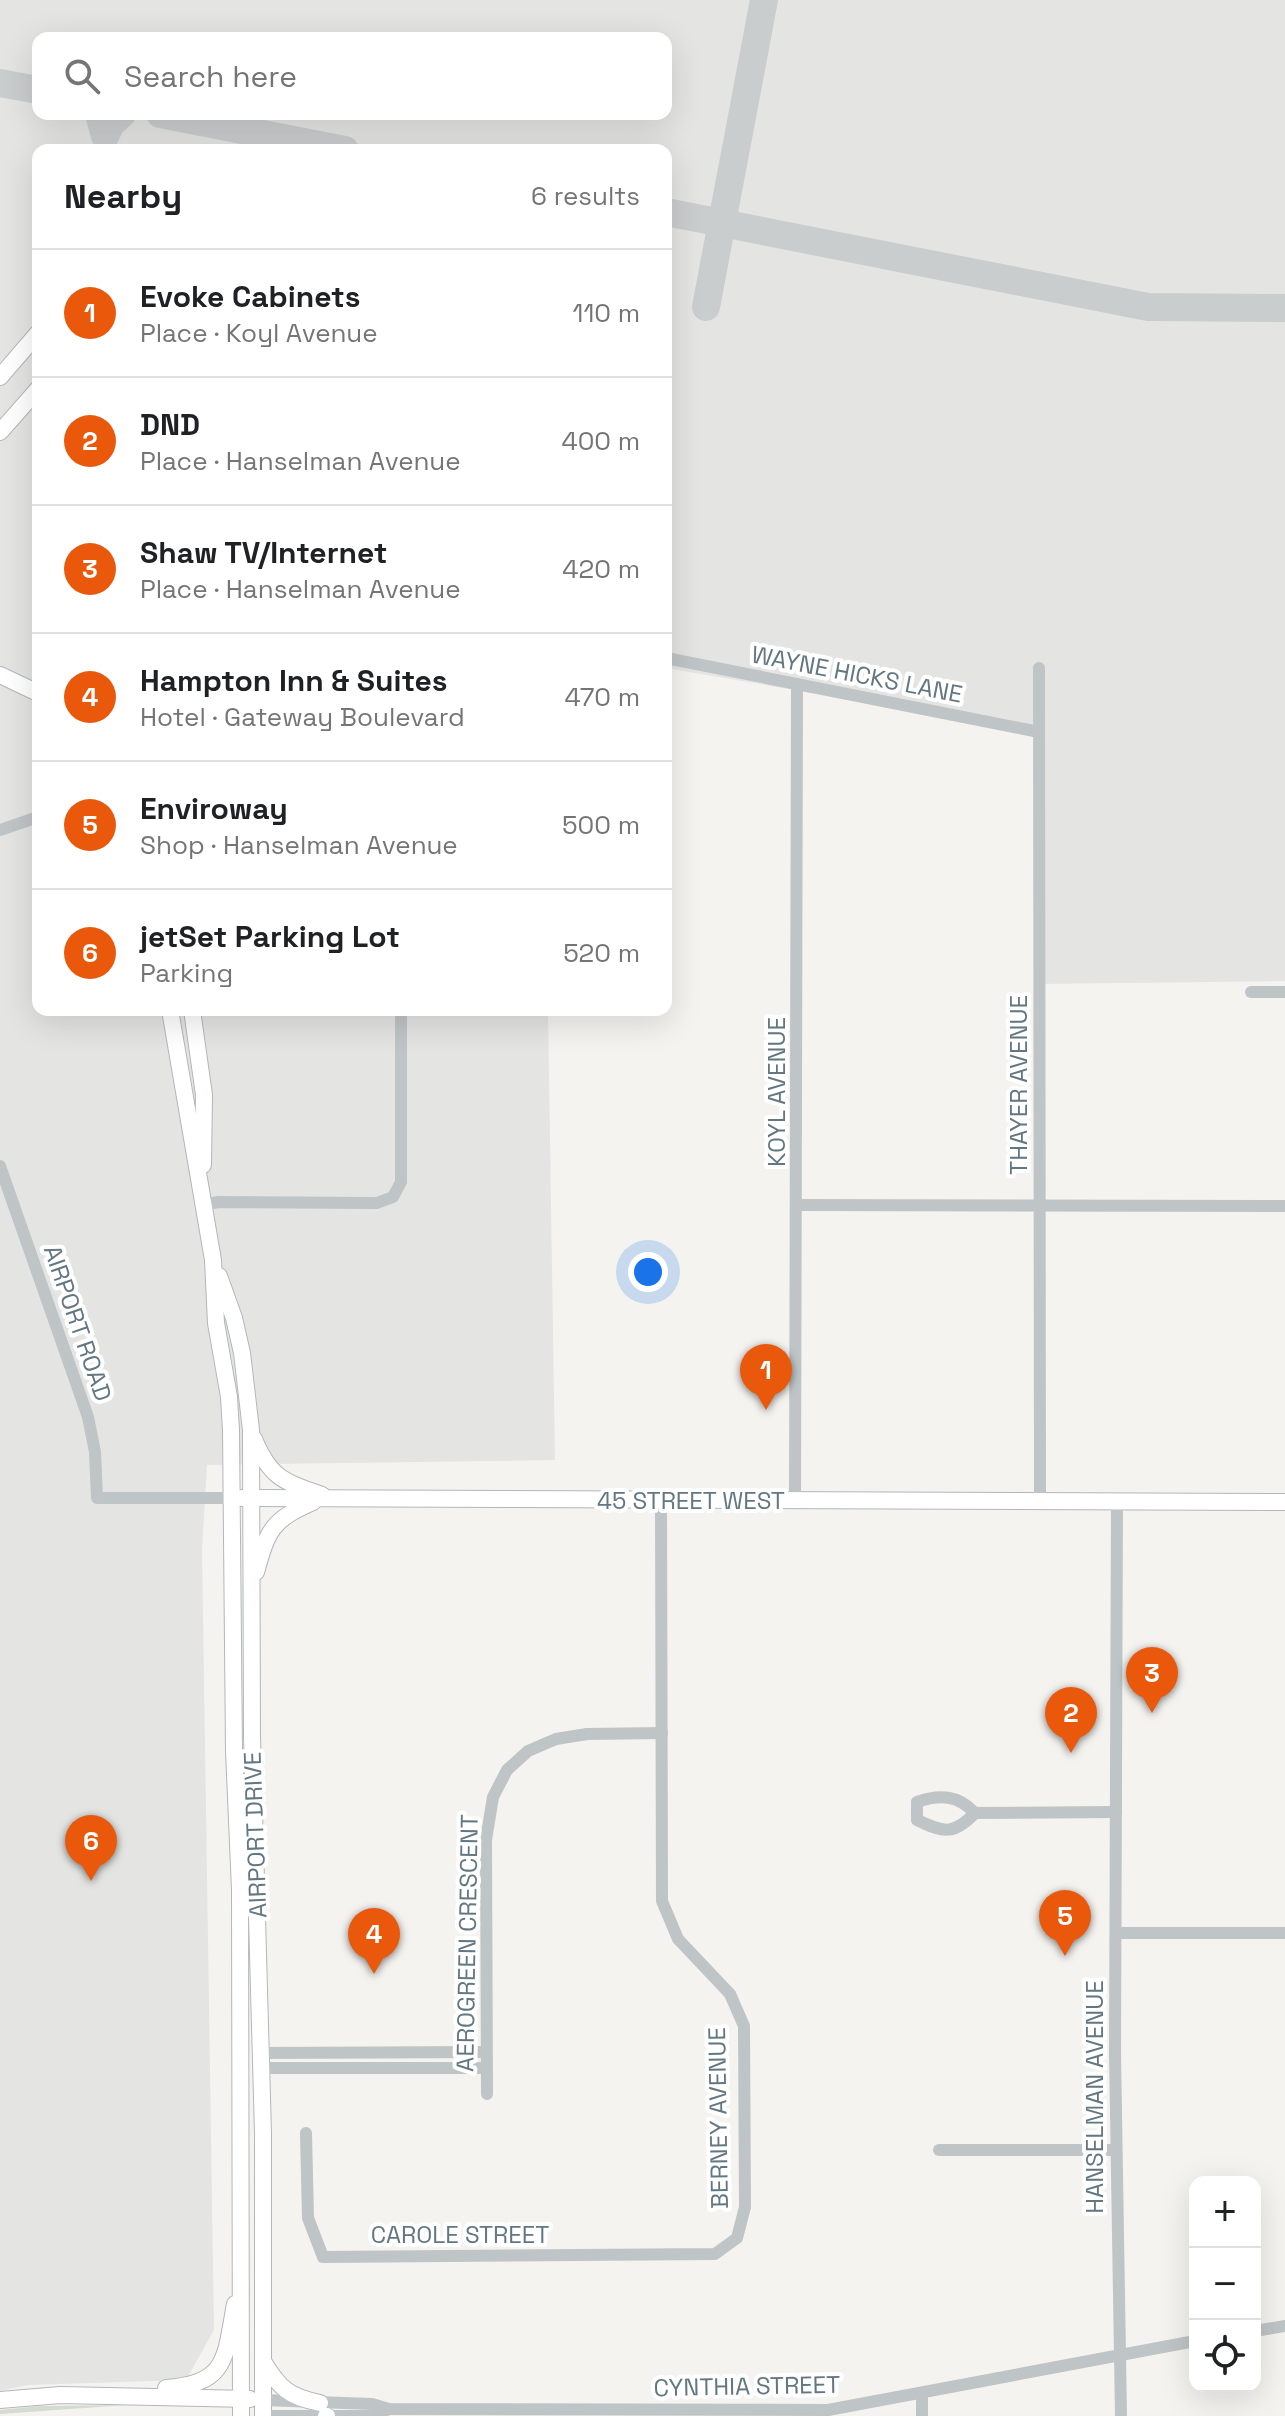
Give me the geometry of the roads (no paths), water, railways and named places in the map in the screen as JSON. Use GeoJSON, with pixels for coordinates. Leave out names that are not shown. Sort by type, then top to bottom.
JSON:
{"type":"FeatureCollection","features":[{"type":"Feature","properties":{"kind":"main road"},"geometry":{"type":"LineString","coordinates":[[0,377],[32,340]]}},
{"type":"Feature","properties":{"kind":"main road"},"geometry":{"type":"LineString","coordinates":[[0,432],[32,396]]}},
{"type":"Feature","properties":{"kind":"main road"},"geometry":{"type":"LineString","coordinates":[[0,675],[32,690]]}},
{"type":"Feature","properties":{"kind":"main road","name":"AIRPORT DRIVE"},"geometry":{"type":"LineString","coordinates":[[171,1016],[213,1260],[216,1323],[229,1397],[234,1751],[240,1890],[241,2407]]}},
{"type":"Feature","properties":{"kind":"main road","name":"AIRPORT DRIVE"},"geometry":{"type":"LineString","coordinates":[[193,1016],[204,1095],[202,1200]]}},
{"type":"Feature","properties":{"kind":"main road","name":"AIRPORT DRIVE"},"geometry":{"type":"LineString","coordinates":[[213,1260],[234,1318],[242,1353],[251,1430],[252,1737],[261,2061],[263,2408]]}},
{"type":"Feature","properties":{"kind":"main road"},"geometry":{"type":"LineString","coordinates":[[251,1430],[260,1453],[274,1474],[327,1499]]}},
{"type":"Feature","properties":{"kind":"main road","name":"45 STREET WEST"},"geometry":{"type":"LineString","coordinates":[[232,1498],[1285,1502]]}},
{"type":"Feature","properties":{"kind":"main road"},"geometry":{"type":"LineString","coordinates":[[251,1589],[272,1527],[284,1516],[327,1499]]}},
{"type":"Feature","properties":{"kind":"main road"},"geometry":{"type":"LineString","coordinates":[[123,2396],[203,2383],[212,2376],[225,2356],[243,2259]]}},
{"type":"Feature","properties":{"kind":"main road"},"geometry":{"type":"LineString","coordinates":[[263,2360],[277,2382],[292,2396],[324,2412]]}},
{"type":"Feature","properties":{"kind":"main road"},"geometry":{"type":"LineString","coordinates":[[0,2400],[60,2395],[123,2396],[263,2408]]}},
{"type":"Feature","properties":{"kind":"main road"},"geometry":{"type":"LineString","coordinates":[[251,2416],[263,2408]]}},
{"type":"Feature","properties":{"kind":"street","name":"WAYNE HICKS LANE"},"geometry":{"type":"LineString","coordinates":[[672,659],[1039,732]]}},
{"type":"Feature","properties":{"kind":"street","name":"THAYER AVENUE"},"geometry":{"type":"LineString","coordinates":[[1039,668],[1040,1502]]}},
{"type":"Feature","properties":{"kind":"street","name":"KOYL AVENUE"},"geometry":{"type":"LineString","coordinates":[[795,1500],[797,684]]}},
{"type":"Feature","properties":{"kind":"street"},"geometry":{"type":"LineString","coordinates":[[0,830],[32,819]]}},
{"type":"Feature","properties":{"kind":"street"},"geometry":{"type":"LineString","coordinates":[[1251,992],[1285,992]]}},
{"type":"Feature","properties":{"kind":"street"},"geometry":{"type":"LineString","coordinates":[[202,1200],[377,1203],[396,1195],[401,1182],[401,1016]]}},
{"type":"Feature","properties":{"kind":"street","name":"AIRPORT ROAD"},"geometry":{"type":"LineString","coordinates":[[0,1166],[88,1417],[97,1464],[97,1498]]}},
{"type":"Feature","properties":{"kind":"street"},"geometry":{"type":"LineString","coordinates":[[797,1205],[1285,1206]]}},
{"type":"Feature","properties":{"kind":"street","name":"45 STREET WEST"},"geometry":{"type":"LineString","coordinates":[[97,1498],[232,1498]]}},
{"type":"Feature","properties":{"kind":"street","name":"BERNEY AVENUE"},"geometry":{"type":"LineString","coordinates":[[597,2255],[715,2254],[737,2238],[745,2207],[744,2026],[730,1994],[678,1939],[662,1901],[661,1501]]}},
{"type":"Feature","properties":{"kind":"street","name":"HANSELMAN AVENUE"},"geometry":{"type":"LineString","coordinates":[[1117,1502],[1116,2150],[1121,2416]]}},
{"type":"Feature","properties":{"kind":"street","name":"AEROGREEN CRESCENT"},"geometry":{"type":"LineString","coordinates":[[487,2094],[487,1831],[493,1797],[507,1770],[528,1751],[556,1739],[587,1734],[662,1733]]}},
{"type":"Feature","properties":{"kind":"street"},"geometry":{"type":"LineString","coordinates":[[975,1813],[1116,1812]]}},
{"type":"Feature","properties":{"kind":"street"},"geometry":{"type":"LineString","coordinates":[[1116,1933],[1285,1933]]}},
{"type":"Feature","properties":{"kind":"street"},"geometry":{"type":"LineString","coordinates":[[261,2061],[486,2052]]}},
{"type":"Feature","properties":{"kind":"street"},"geometry":{"type":"LineString","coordinates":[[261,2061],[486,2068]]}},
{"type":"Feature","properties":{"kind":"street","name":"CAROLE STREET"},"geometry":{"type":"LineString","coordinates":[[306,2133],[308,2218],[323,2257],[597,2255]]}},
{"type":"Feature","properties":{"kind":"street"},"geometry":{"type":"LineString","coordinates":[[939,2150],[1116,2150]]}},
{"type":"Feature","properties":{"kind":"street"},"geometry":{"type":"LineString","coordinates":[[1261,2330],[1285,2326]]}},
{"type":"Feature","properties":{"kind":"street","name":"CYNTHIA STREET"},"geometry":{"type":"LineString","coordinates":[[263,2408],[372,2416],[389,2409],[463,2412],[828,2410],[1189,2342]]}},
{"type":"Feature","properties":{"kind":"street"},"geometry":{"type":"LineString","coordinates":[[922,2393],[922,2416]]}},
{"type":"Feature","properties":{"kind":"place","name":"Evoke Cabinets"},"geometry":{"type":"Point","coordinates":[766,1410]}},
{"type":"Feature","properties":{"kind":"place","name":"Shaw TV/Internet"},"geometry":{"type":"Point","coordinates":[1152,1713]}},
{"type":"Feature","properties":{"kind":"place","name":"DND"},"geometry":{"type":"Point","coordinates":[1071,1753]}},
{"type":"Feature","properties":{"kind":"place","name":"jetSet Parking Lot"},"geometry":{"type":"Point","coordinates":[91,1881]}},
{"type":"Feature","properties":{"kind":"place","name":"Enviroway"},"geometry":{"type":"Point","coordinates":[1065,1956]}},
{"type":"Feature","properties":{"kind":"place","name":"Hampton Inn & Suites"},"geometry":{"type":"Point","coordinates":[374,1974]}}]}
